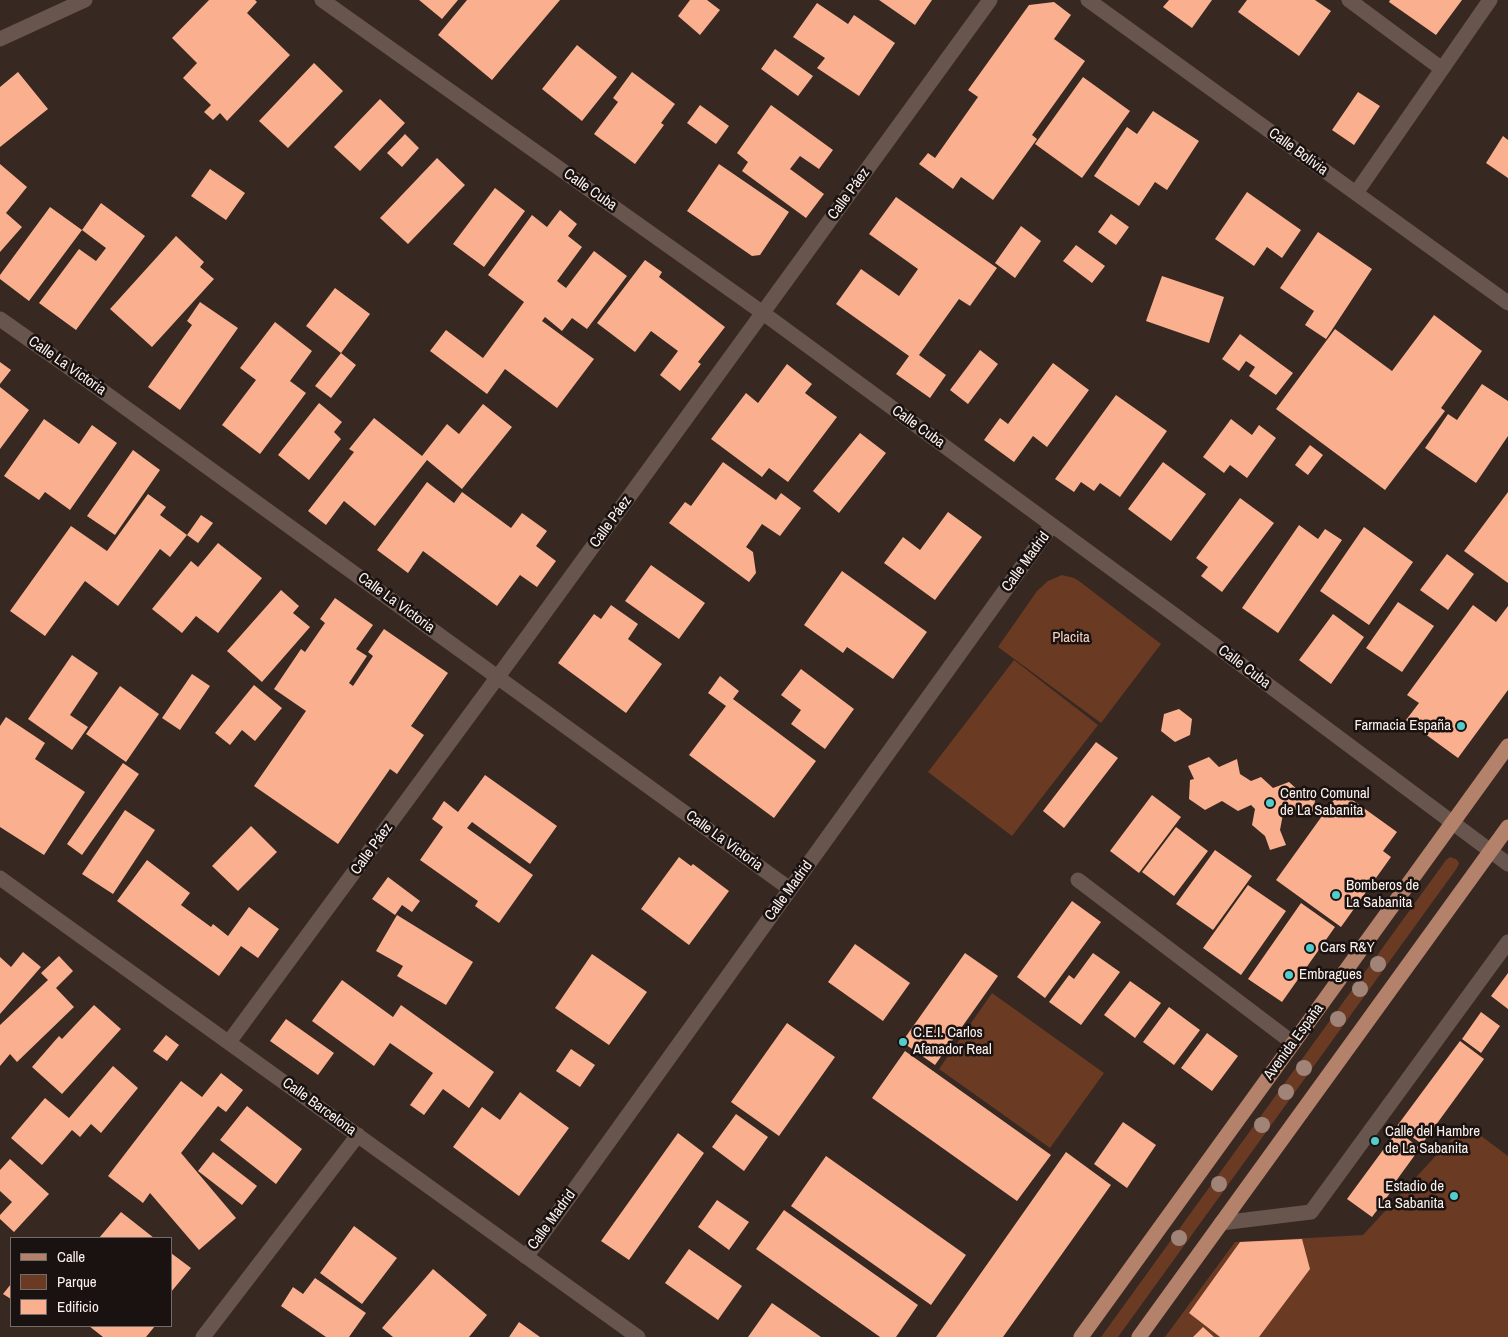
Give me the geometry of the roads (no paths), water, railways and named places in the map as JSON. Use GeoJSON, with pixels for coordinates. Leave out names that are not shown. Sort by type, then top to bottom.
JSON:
{"type":"FeatureCollection","features":[{"type":"Feature","properties":{"kind":"main road","name":"Avenida España"},"geometry":{"type":"LineString","coordinates":[[1081,1337],[1508,746]]}},
{"type":"Feature","properties":{"kind":"main road"},"geometry":{"type":"LineString","coordinates":[[1139,1337],[1508,827]]}},
{"type":"Feature","properties":{"kind":"street"},"geometry":{"type":"LineString","coordinates":[[0,39],[85,0]]}},
{"type":"Feature","properties":{"kind":"street","name":"Calle Cuba"},"geometry":{"type":"LineString","coordinates":[[322,0],[763,313],[1508,864]]}},
{"type":"Feature","properties":{"kind":"street","name":"Calle Páez"},"geometry":{"type":"LineString","coordinates":[[229,1042],[498,677],[990,0]]}},
{"type":"Feature","properties":{"kind":"street","name":"Calle Bolivia"},"geometry":{"type":"LineString","coordinates":[[1088,0],[1508,303]]}},
{"type":"Feature","properties":{"kind":"street"},"geometry":{"type":"LineString","coordinates":[[1349,0],[1442,69]]}},
{"type":"Feature","properties":{"kind":"street"},"geometry":{"type":"LineString","coordinates":[[1356,193],[1490,0]]}},
{"type":"Feature","properties":{"kind":"street","name":"Calle La Victoria"},"geometry":{"type":"LineString","coordinates":[[0,319],[101,390],[790,889]]}},
{"type":"Feature","properties":{"kind":"street","name":"Calle Madrid"},"geometry":{"type":"LineString","coordinates":[[526,1256],[1052,525]]}},
{"type":"Feature","properties":{"kind":"street","name":"Calle Barcelona"},"geometry":{"type":"LineString","coordinates":[[0,878],[638,1337]]}},
{"type":"Feature","properties":{"kind":"street"},"geometry":{"type":"LineString","coordinates":[[1078,880],[1293,1043]]}},
{"type":"Feature","properties":{"kind":"street"},"geometry":{"type":"LineString","coordinates":[[1221,1222],[1312,1212],[1508,942]]}},
{"type":"Feature","properties":{"kind":"street"},"geometry":{"type":"LineString","coordinates":[[203,1337],[358,1135]]}},
{"type":"Feature","properties":{"kind":"place","name":"Farmacia España"},"geometry":{"type":"Point","coordinates":[1461,726]}},
{"type":"Feature","properties":{"kind":"place","name":"Centro Comunal de La Sabanita"},"geometry":{"type":"Point","coordinates":[1270,803]}},
{"type":"Feature","properties":{"kind":"place","name":"Bomberos de La Sabanita"},"geometry":{"type":"Point","coordinates":[1336,895]}},
{"type":"Feature","properties":{"kind":"place","name":"Cars R&Y"},"geometry":{"type":"Point","coordinates":[1310,948]}},
{"type":"Feature","properties":{"kind":"place","name":"Embragues"},"geometry":{"type":"Point","coordinates":[1289,975]}},
{"type":"Feature","properties":{"kind":"place","name":"C.E.I. Carlos Afanador Real"},"geometry":{"type":"Point","coordinates":[903,1042]}},
{"type":"Feature","properties":{"kind":"place","name":"Calle del Hambre de La Sabanita"},"geometry":{"type":"Point","coordinates":[1375,1141]}},
{"type":"Feature","properties":{"kind":"place","name":"Estadio de La Sabanita"},"geometry":{"type":"Point","coordinates":[1454,1196]}},
{"type":"Feature","properties":{"kind":"park label","name":"Placita"},"geometry":{"type":"Point","coordinates":[1071,638]}}]}
